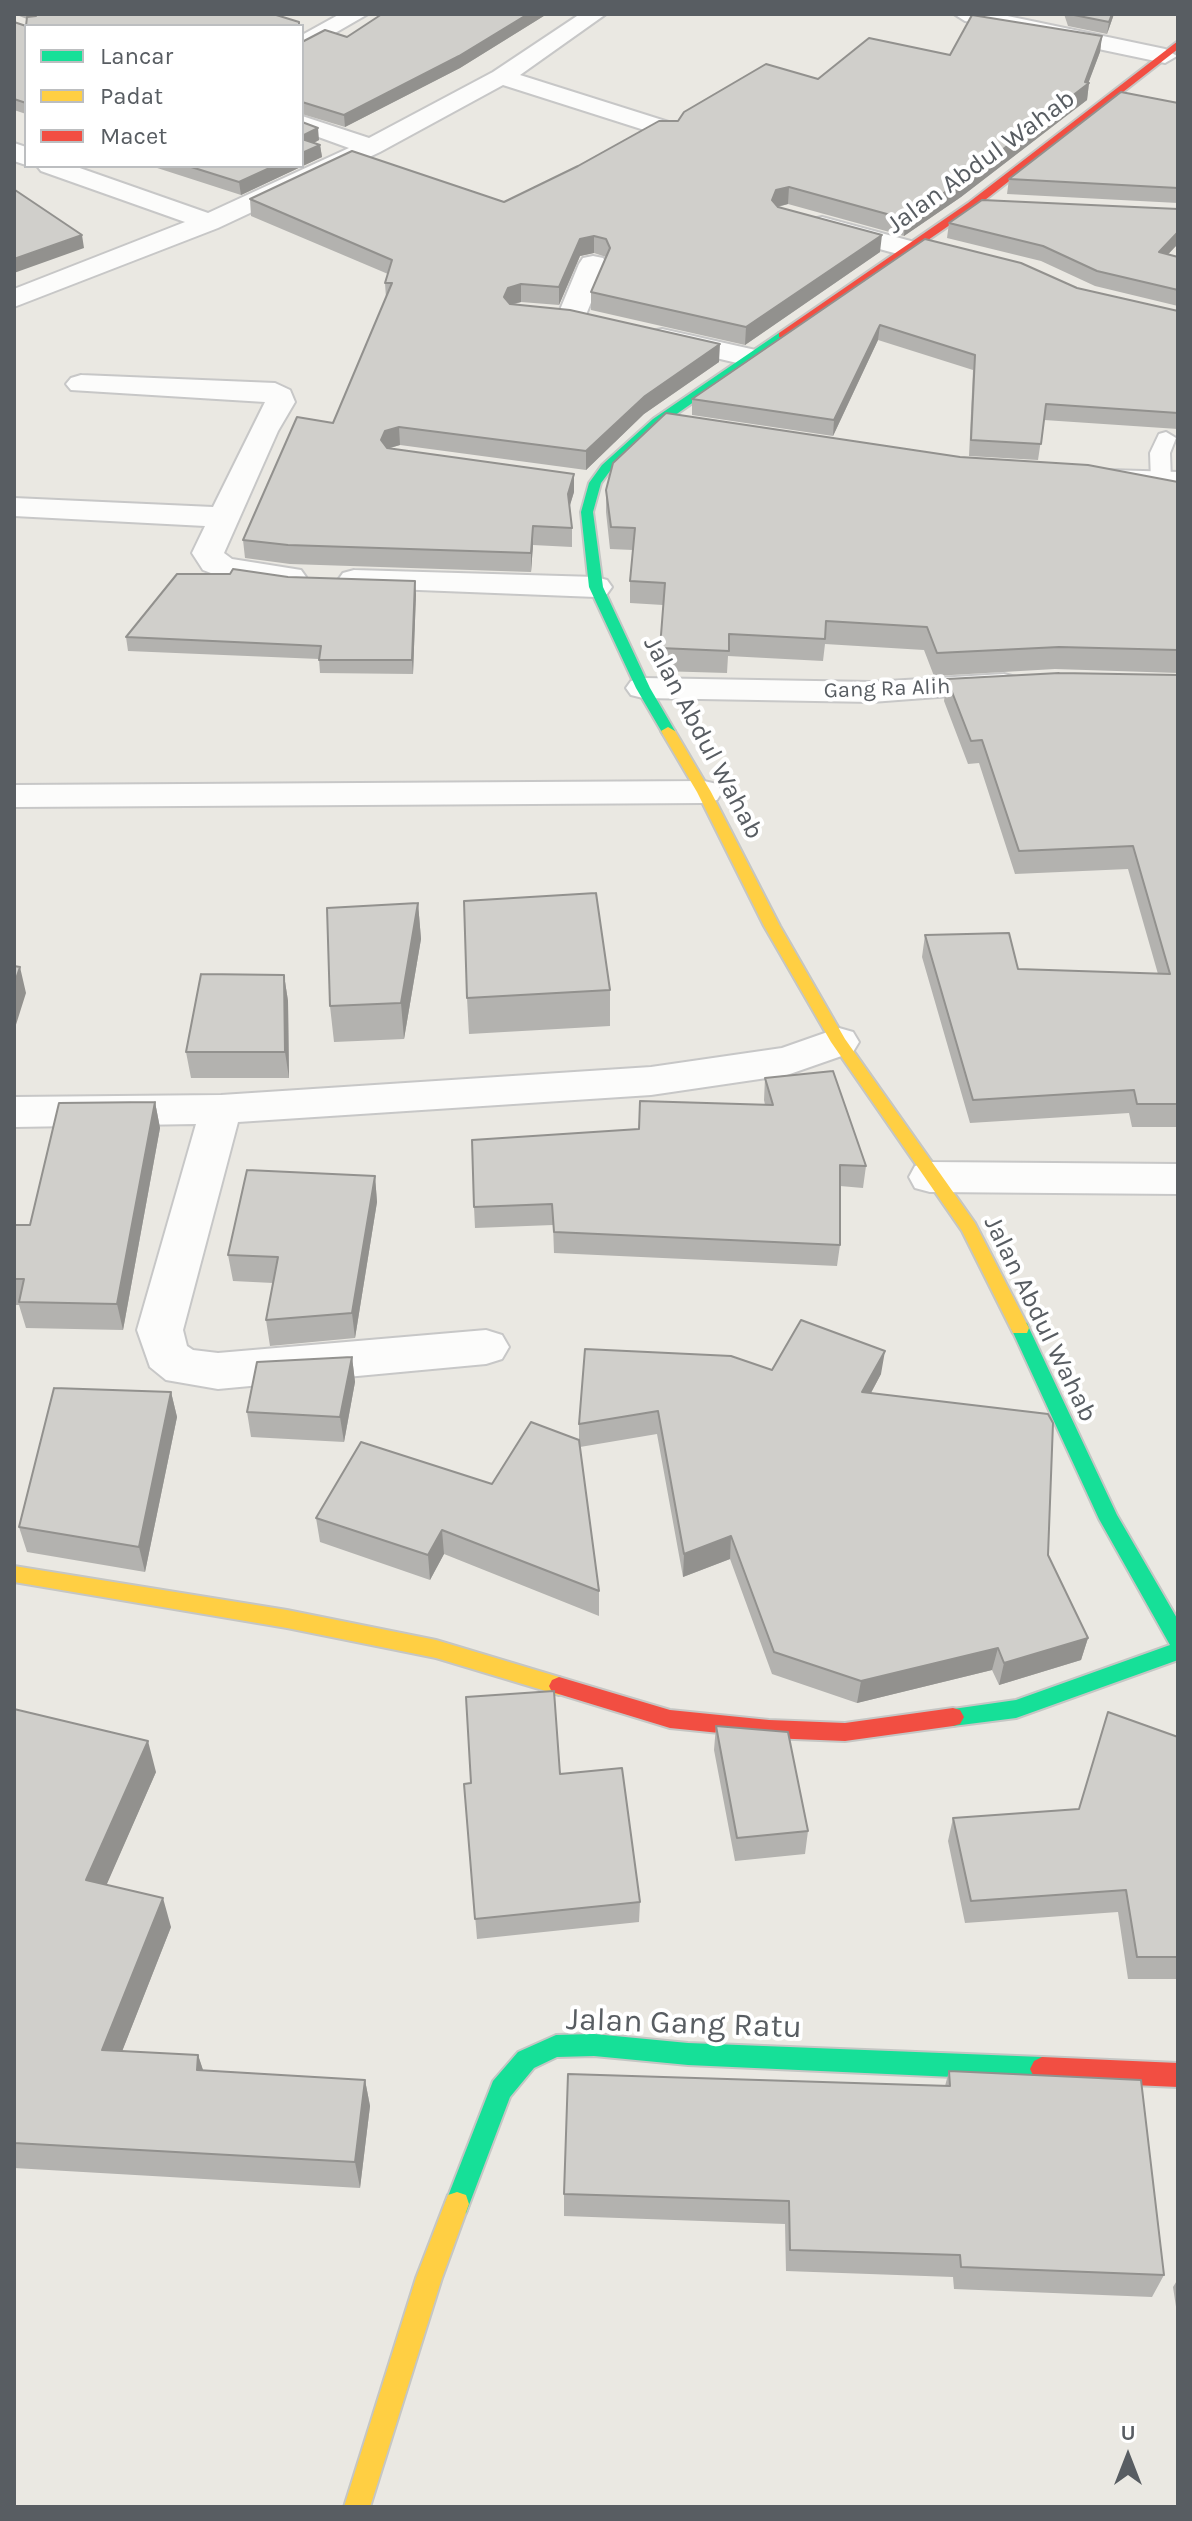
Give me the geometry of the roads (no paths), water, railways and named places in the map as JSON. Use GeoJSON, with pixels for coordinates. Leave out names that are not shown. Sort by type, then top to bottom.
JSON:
{"type":"FeatureCollection","features":[{"type":"Feature","properties":{"kind":"street"},"geometry":{"type":"LineString","coordinates":[[301,14],[336,26]]}},
{"type":"Feature","properties":{"kind":"street"},"geometry":{"type":"LineString","coordinates":[[304,44],[357,14]]}},
{"type":"Feature","properties":{"kind":"street"},"geometry":{"type":"LineString","coordinates":[[14,299],[209,222],[371,147],[501,77],[595,14]]}},
{"type":"Feature","properties":{"kind":"street"},"geometry":{"type":"LineString","coordinates":[[965,14],[1172,50]]}},
{"type":"Feature","properties":{"kind":"street","name":"Jalan Abdul Wahab"},"geometry":{"type":"LineString","coordinates":[[1172,50],[972,205],[657,422],[606,468],[580,481],[596,587],[643,688],[704,792],[772,926],[839,1042],[930,1177],[969,1228],[995,1275],[1109,1519],[1178,1639]]}},
{"type":"Feature","properties":{"kind":"street"},"geometry":{"type":"LineString","coordinates":[[501,77],[669,130]]}},
{"type":"Feature","properties":{"kind":"street"},"geometry":{"type":"LineString","coordinates":[[304,124],[371,147]]}},
{"type":"Feature","properties":{"kind":"street"},"geometry":{"type":"LineString","coordinates":[[56,168],[209,222]]}},
{"type":"Feature","properties":{"kind":"street"},"geometry":{"type":"LineString","coordinates":[[972,205],[1014,205]]}},
{"type":"Feature","properties":{"kind":"street"},"geometry":{"type":"LineString","coordinates":[[802,219],[914,245],[948,249]]}},
{"type":"Feature","properties":{"kind":"street"},"geometry":{"type":"LineString","coordinates":[[571,317],[593,264]]}},
{"type":"Feature","properties":{"kind":"street"},"geometry":{"type":"LineString","coordinates":[[540,314],[601,323]]}},
{"type":"Feature","properties":{"kind":"street"},"geometry":{"type":"LineString","coordinates":[[630,330],[750,357]]}},
{"type":"Feature","properties":{"kind":"street"},"geometry":{"type":"LineString","coordinates":[[81,384],[275,392],[280,396],[280,402],[208,553],[210,559],[224,568],[290,577],[596,587]]}},
{"type":"Feature","properties":{"kind":"street"},"geometry":{"type":"LineString","coordinates":[[657,422],[702,429]]}},
{"type":"Feature","properties":{"kind":"street"},"geometry":{"type":"LineString","coordinates":[[1072,477],[1170,481]]}},
{"type":"Feature","properties":{"kind":"street"},"geometry":{"type":"LineString","coordinates":[[14,507],[223,517]]}},
{"type":"Feature","properties":{"kind":"street","name":"Gang Ra Alih"},"geometry":{"type":"LineString","coordinates":[[643,688],[872,692],[1040,683]]}},
{"type":"Feature","properties":{"kind":"street"},"geometry":{"type":"LineString","coordinates":[[14,796],[704,792]]}},
{"type":"Feature","properties":{"kind":"street"},"geometry":{"type":"LineString","coordinates":[[14,1112],[221,1109],[651,1081],[787,1061],[839,1042]]}},
{"type":"Feature","properties":{"kind":"street"},"geometry":{"type":"LineString","coordinates":[[221,1109],[160,1330],[166,1355],[182,1367],[218,1371],[486,1347]]}},
{"type":"Feature","properties":{"kind":"street"},"geometry":{"type":"LineString","coordinates":[[930,1177],[1178,1179]]}},
{"type":"Feature","properties":{"kind":"street"},"geometry":{"type":"LineString","coordinates":[[14,1574],[287,1619],[436,1649],[670,1719],[769,1729],[845,1732],[1016,1709],[1178,1651]]}},
{"type":"Feature","properties":{"kind":"street","name":"Jalan Gang Ratu"},"geometry":{"type":"LineString","coordinates":[[357,2507],[440,2250],[501,2089],[526,2060],[556,2046],[594,2045],[688,2054],[1178,2075]]}},
{"type":"Feature","properties":{"kind":"lane"},"geometry":{"type":"LineString","coordinates":[[1166,438],[1160,453],[1170,481]]}}]}
